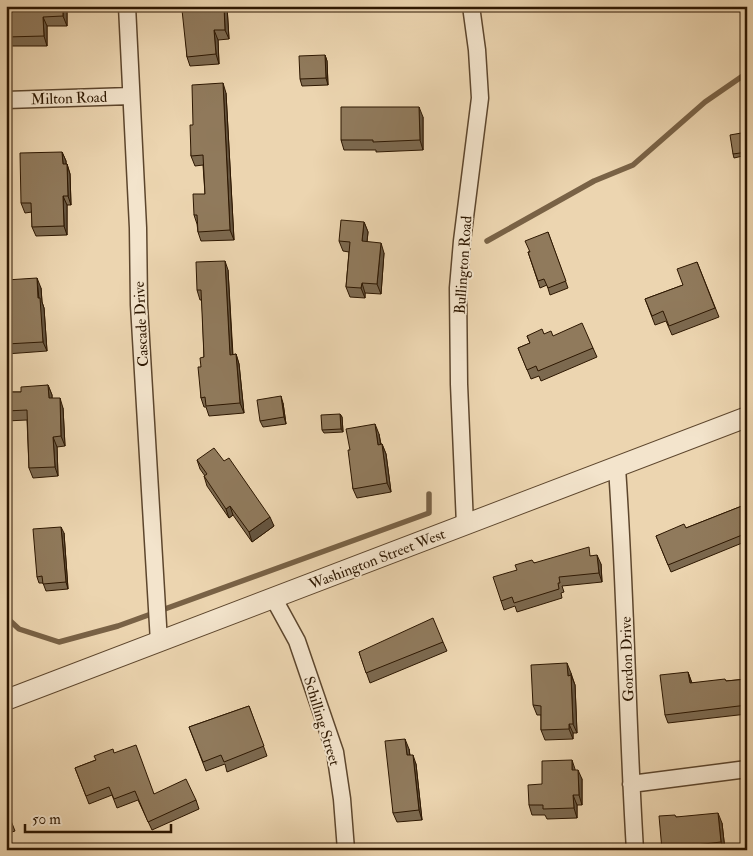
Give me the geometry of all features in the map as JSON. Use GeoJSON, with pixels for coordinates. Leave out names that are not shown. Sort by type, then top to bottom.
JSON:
{"type":"FeatureCollection","features":[{"type":"Feature","properties":{"kind":"street","name":"Cascade Drive"},"geometry":{"type":"LineString","coordinates":[[127,6],[138,228],[139,305],[159,642]]}},
{"type":"Feature","properties":{"kind":"street","name":"Bullington Road"},"geometry":{"type":"LineString","coordinates":[[466,525],[458,288],[480,98],[477,50],[471,6]]}},
{"type":"Feature","properties":{"kind":"street","name":"Milton Road"},"geometry":{"type":"LineString","coordinates":[[6,100],[131,96]]}},
{"type":"Feature","properties":{"kind":"street","name":"Washington Street West"},"geometry":{"type":"LineString","coordinates":[[6,700],[747,418]]}},
{"type":"Feature","properties":{"kind":"street","name":"Gordon Drive"},"geometry":{"type":"LineString","coordinates":[[617,468],[624,562],[635,850]]}},
{"type":"Feature","properties":{"kind":"street","name":"Schilling Street"},"geometry":{"type":"LineString","coordinates":[[274,599],[297,641],[335,752],[342,799],[346,850]]}},
{"type":"Feature","properties":{"kind":"street"},"geometry":{"type":"LineString","coordinates":[[631,784],[747,770]]}},
{"type":"Feature","properties":{"kind":"building"},"geometry":{"type":"Polygon","coordinates":[[[6,6],[63,6],[63,16],[43,17],[44,36],[6,37],[6,6]]]}},
{"type":"Feature","properties":{"kind":"building"},"geometry":{"type":"Polygon","coordinates":[[[184,6],[224,6],[225,30],[214,30],[216,54],[187,57],[182,10],[185,10],[184,6]]]}},
{"type":"Feature","properties":{"kind":"building"},"geometry":{"type":"Polygon","coordinates":[[[325,55],[326,78],[300,79],[299,56],[325,55]]]}},
{"type":"Feature","properties":{"kind":"building"},"geometry":{"type":"Polygon","coordinates":[[[223,83],[230,230],[198,232],[197,215],[194,215],[193,194],[205,194],[203,155],[191,156],[190,125],[193,125],[192,85],[223,83]]]}},
{"type":"Feature","properties":{"kind":"building"},"geometry":{"type":"Polygon","coordinates":[[[341,107],[419,107],[420,140],[373,142],[373,140],[341,140],[341,107]]]}},
{"type":"Feature","properties":{"kind":"building"},"geometry":{"type":"Polygon","coordinates":[[[747,132],[747,152],[733,154],[730,135],[747,132]]]}},
{"type":"Feature","properties":{"kind":"building"},"geometry":{"type":"Polygon","coordinates":[[[62,152],[63,164],[67,164],[68,196],[63,196],[64,226],[32,227],[31,203],[21,203],[20,153],[62,152]]]}},
{"type":"Feature","properties":{"kind":"building"},"geometry":{"type":"Polygon","coordinates":[[[341,220],[364,222],[362,241],[381,243],[377,284],[362,283],[361,288],[346,287],[350,242],[339,241],[341,220]]]}},
{"type":"Feature","properties":{"kind":"building"},"geometry":{"type":"Polygon","coordinates":[[[548,232],[566,281],[548,288],[544,279],[538,281],[525,241],[548,232]]]}},
{"type":"Feature","properties":{"kind":"building"},"geometry":{"type":"Polygon","coordinates":[[[225,261],[230,355],[236,354],[240,403],[206,406],[205,397],[201,398],[198,367],[201,367],[200,358],[204,357],[201,290],[197,290],[196,262],[225,261]]]}},
{"type":"Feature","properties":{"kind":"building"},"geometry":{"type":"Polygon","coordinates":[[[697,262],[715,308],[669,326],[663,311],[652,316],[645,299],[683,285],[677,269],[697,262]]]}},
{"type":"Feature","properties":{"kind":"building"},"geometry":{"type":"Polygon","coordinates":[[[37,278],[43,342],[6,344],[6,280],[37,278]]]}},
{"type":"Feature","properties":{"kind":"building"},"geometry":{"type":"Polygon","coordinates":[[[582,323],[593,348],[538,371],[536,366],[527,370],[518,348],[530,343],[527,336],[542,329],[544,334],[551,331],[553,336],[582,323]]]}},
{"type":"Feature","properties":{"kind":"building"},"geometry":{"type":"Polygon","coordinates":[[[48,385],[49,398],[60,398],[61,436],[53,437],[55,467],[29,468],[27,410],[6,411],[6,392],[21,392],[21,387],[48,385]]]}},
{"type":"Feature","properties":{"kind":"building"},"geometry":{"type":"Polygon","coordinates":[[[281,396],[284,417],[260,421],[257,400],[281,396]]]}},
{"type":"Feature","properties":{"kind":"building"},"geometry":{"type":"Polygon","coordinates":[[[340,414],[341,429],[322,430],[321,415],[340,414]]]}},
{"type":"Feature","properties":{"kind":"building"},"geometry":{"type":"Polygon","coordinates":[[[375,424],[378,445],[382,444],[387,483],[353,489],[348,450],[350,450],[346,429],[375,424]]]}},
{"type":"Feature","properties":{"kind":"building"},"geometry":{"type":"Polygon","coordinates":[[[214,448],[224,461],[229,458],[270,517],[249,532],[230,506],[226,509],[204,476],[207,474],[197,460],[214,448]]]}},
{"type":"Feature","properties":{"kind":"building"},"geometry":{"type":"Polygon","coordinates":[[[747,504],[747,533],[668,565],[656,536],[684,524],[686,528],[747,504]]]}},
{"type":"Feature","properties":{"kind":"building"},"geometry":{"type":"Polygon","coordinates":[[[61,527],[66,582],[43,584],[42,576],[37,577],[33,529],[61,527]]]}},
{"type":"Feature","properties":{"kind":"building"},"geometry":{"type":"Polygon","coordinates":[[[589,547],[590,556],[597,555],[599,573],[559,577],[559,589],[514,603],[512,597],[501,601],[493,577],[517,570],[515,565],[532,560],[534,563],[589,547]]]}},
{"type":"Feature","properties":{"kind":"building"},"geometry":{"type":"Polygon","coordinates":[[[433,618],[443,642],[366,673],[359,652],[433,618]]]}},
{"type":"Feature","properties":{"kind":"building"},"geometry":{"type":"Polygon","coordinates":[[[567,663],[568,676],[571,675],[573,724],[569,724],[569,729],[541,730],[541,706],[533,705],[531,665],[567,663]]]}},
{"type":"Feature","properties":{"kind":"building"},"geometry":{"type":"Polygon","coordinates":[[[688,672],[690,683],[725,679],[726,681],[747,679],[747,705],[665,715],[660,675],[688,672]]]}},
{"type":"Feature","properties":{"kind":"building"},"geometry":{"type":"Polygon","coordinates":[[[249,706],[264,746],[224,762],[221,755],[203,762],[189,727],[249,706]]]}},
{"type":"Feature","properties":{"kind":"building"},"geometry":{"type":"Polygon","coordinates":[[[405,739],[407,755],[413,755],[419,810],[393,813],[385,741],[405,739]]]}},
{"type":"Feature","properties":{"kind":"building"},"geometry":{"type":"Polygon","coordinates":[[[136,745],[154,794],[186,779],[196,800],[148,822],[135,791],[114,799],[109,787],[86,796],[75,768],[96,760],[94,756],[113,749],[114,753],[136,745]]]}},
{"type":"Feature","properties":{"kind":"building"},"geometry":{"type":"Polygon","coordinates":[[[572,760],[572,770],[578,770],[579,795],[573,795],[574,808],[543,809],[543,805],[529,805],[528,785],[542,784],[542,761],[572,760]]]}},
{"type":"Feature","properties":{"kind":"building"},"geometry":{"type":"Polygon","coordinates":[[[6,808],[11,821],[6,823],[6,808]]]}},
{"type":"Feature","properties":{"kind":"building"},"geometry":{"type":"Polygon","coordinates":[[[718,813],[721,842],[687,846],[688,850],[662,850],[659,816],[675,815],[676,817],[718,813]]]}},
{"type":"Feature","properties":{"kind":"building"},"geometry":{"type":"Polygon","coordinates":[[[434,848],[434,850],[405,850],[405,849],[434,848]]]}},
{"type":"Feature","properties":{"kind":"waterway"},"geometry":{"type":"LineString","coordinates":[[487,241],[594,181],[633,165],[705,102],[747,73]]}},
{"type":"Feature","properties":{"kind":"waterway"},"geometry":{"type":"LineString","coordinates":[[6,617],[19,629],[59,642],[118,626],[429,513],[429,494]]}}]}
